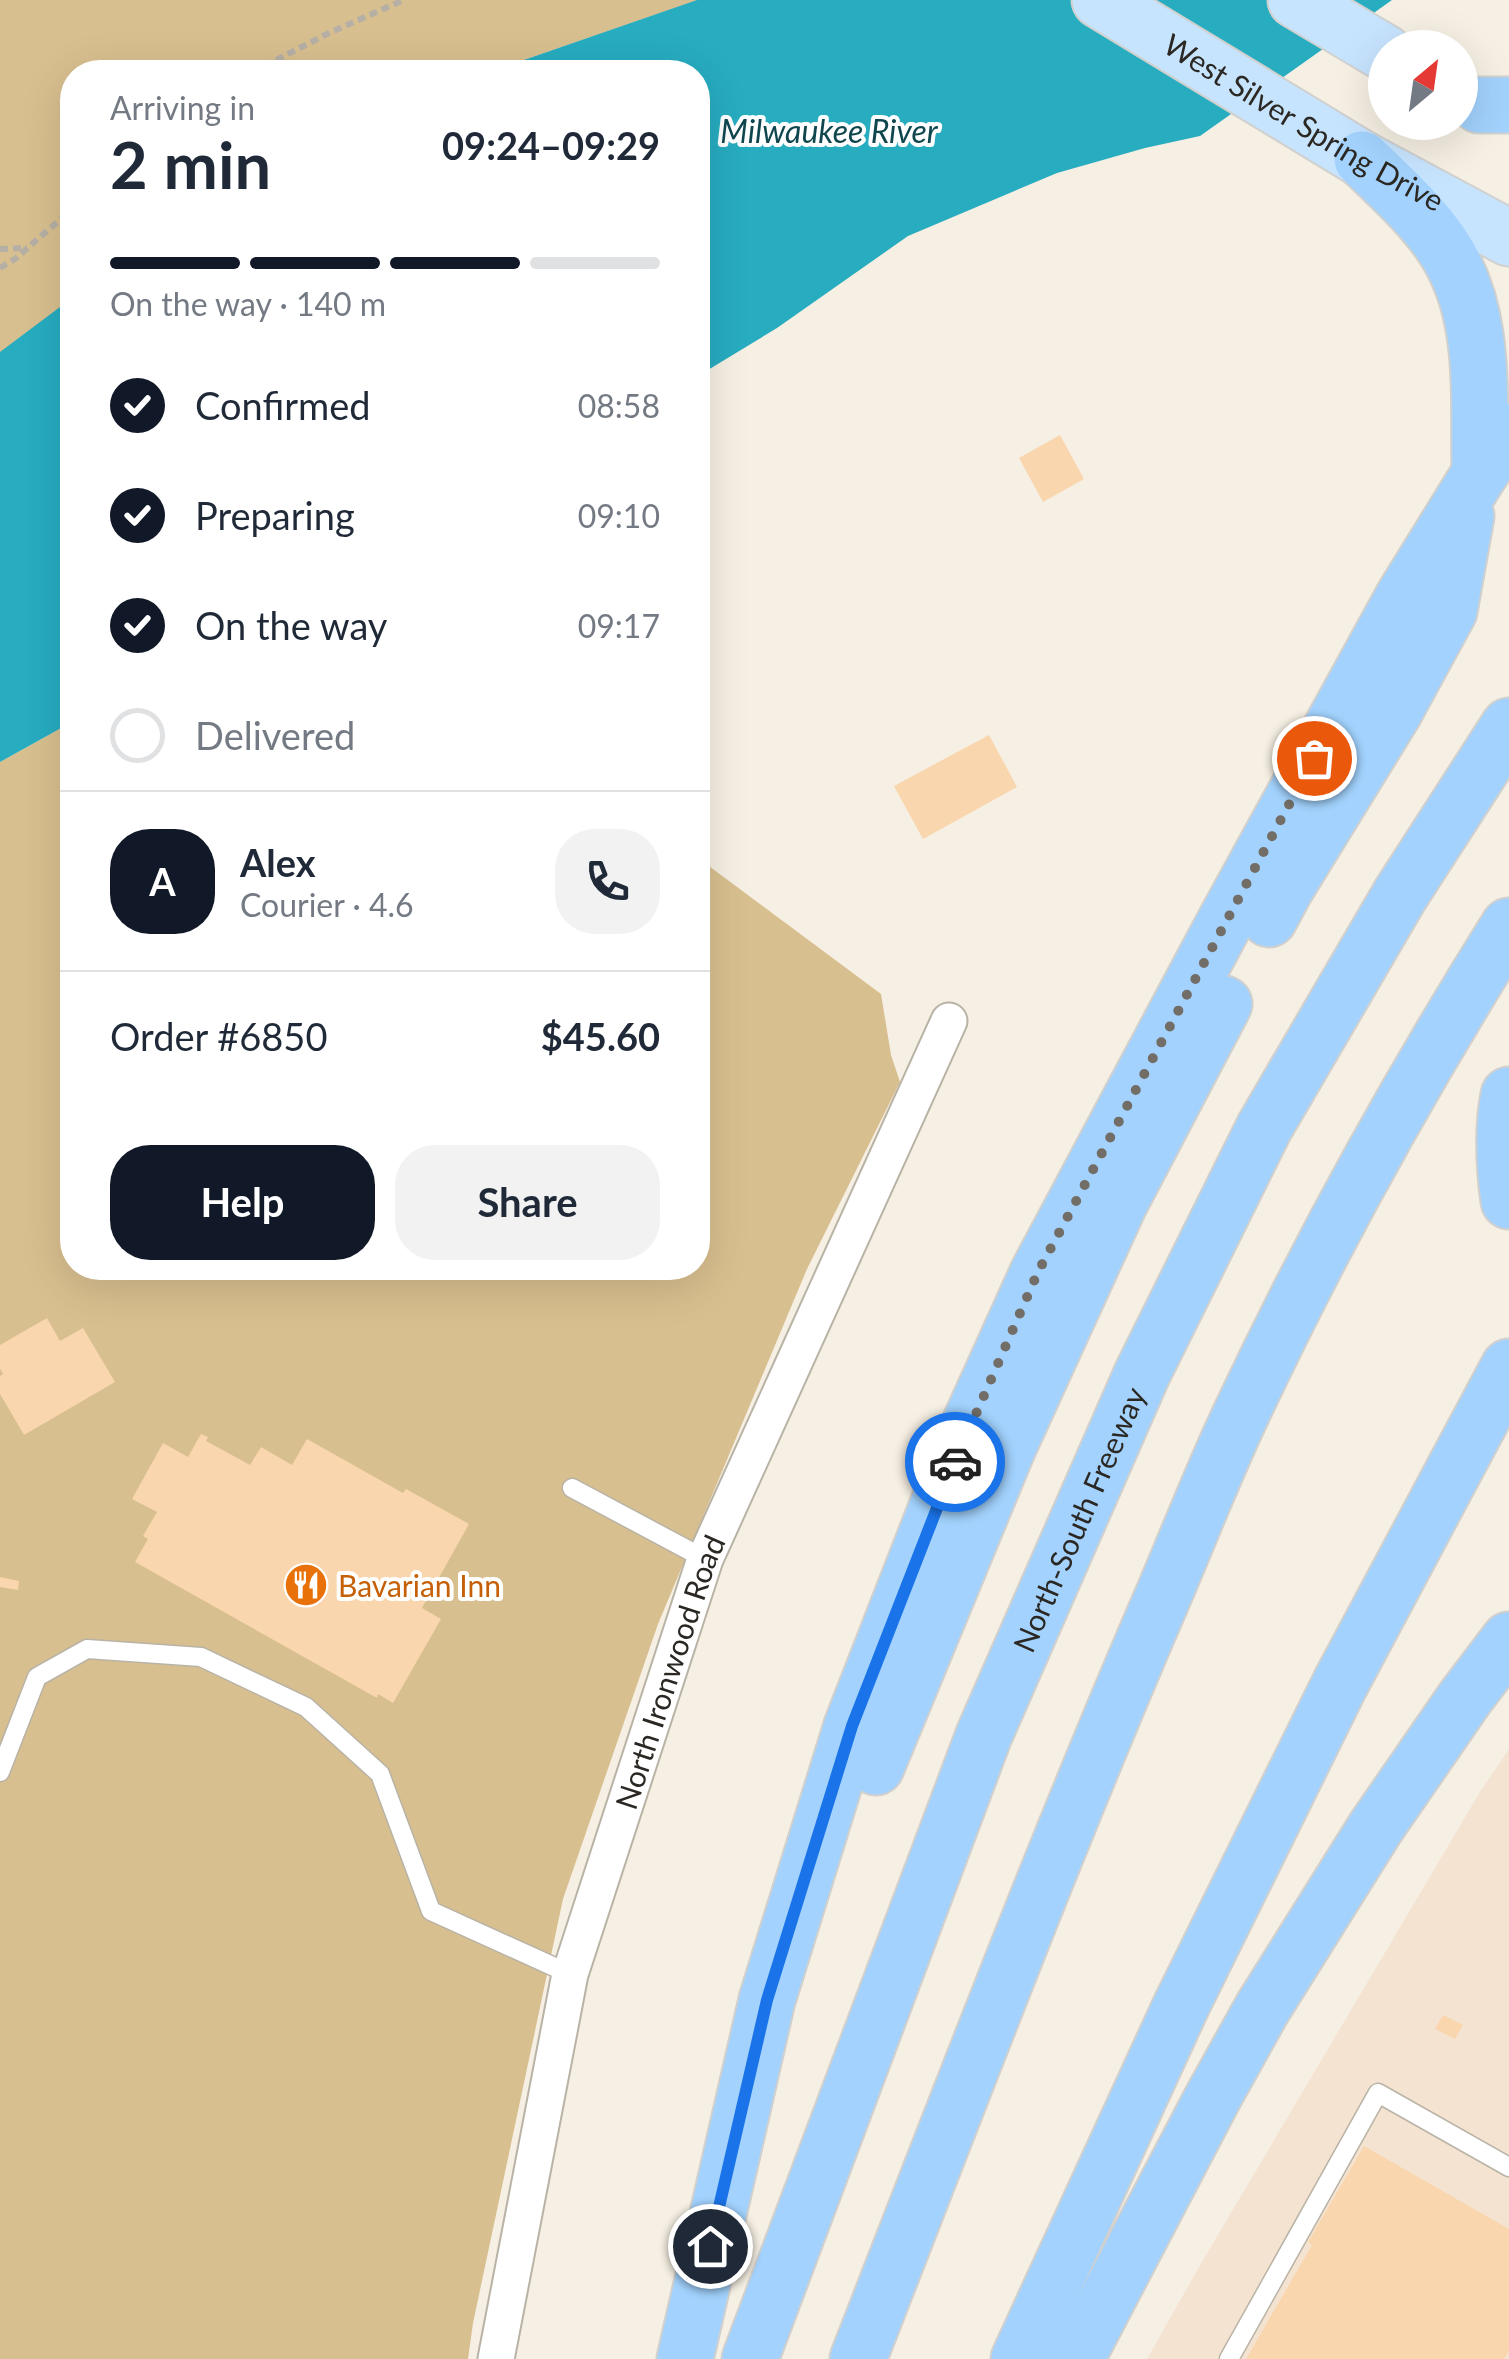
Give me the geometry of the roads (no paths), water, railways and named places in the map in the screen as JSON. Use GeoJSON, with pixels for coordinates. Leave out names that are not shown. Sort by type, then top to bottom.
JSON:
{"type":"FeatureCollection","features":[{"type":"Feature","properties":{"kind":"highway"},"geometry":{"type":"LineString","coordinates":[[684,2359],[767,2000],[852,1726],[968,1428],[1038,1272],[1225,922],[1385,630],[1486,464],[1478,348],[1472,312],[1456,268],[1413,208],[1362,159]]}},
{"type":"Feature","properties":{"kind":"highway","name":"North-South Freeway"},"geometry":{"type":"LineString","coordinates":[[750,2359],[984,1735],[1142,1374],[1264,1128],[1400,895],[1509,726]]}},
{"type":"Feature","properties":{"kind":"highway"},"geometry":{"type":"LineString","coordinates":[[858,2359],[1092,1760],[1241,1414],[1379,1144],[1509,926]]}},
{"type":"Feature","properties":{"kind":"highway"},"geometry":{"type":"LineString","coordinates":[[1509,1094],[1504,1154],[1509,1201]]}},
{"type":"Feature","properties":{"kind":"highway"},"geometry":{"type":"LineString","coordinates":[[1019,2359],[1181,2006],[1313,1737],[1498,1387]]}},
{"type":"Feature","properties":{"kind":"highway"},"geometry":{"type":"LineString","coordinates":[[1076,2359],[1212,2099],[1294,1956],[1433,1744],[1509,1640]]}},
{"type":"Feature","properties":{"kind":"main road","name":"West Silver Spring Drive"},"geometry":{"type":"LineString","coordinates":[[1100,0],[1362,159],[1509,238]]}},
{"type":"Feature","properties":{"kind":"main road"},"geometry":{"type":"LineString","coordinates":[[1296,0],[1368,43]]}},
{"type":"Feature","properties":{"kind":"street","name":"North Ironwood Road"},"geometry":{"type":"LineString","coordinates":[[496,2359],[570,1974],[705,1559],[949,1021]]}},
{"type":"Feature","properties":{"kind":"lane"},"geometry":{"type":"LineString","coordinates":[[572,1488],[705,1559]]}},
{"type":"Feature","properties":{"kind":"lane"},"geometry":{"type":"LineString","coordinates":[[0,1772],[37,1677],[70,1658],[87,1649],[201,1657],[306,1707],[380,1774],[431,1911],[570,1974]]}},
{"type":"Feature","properties":{"kind":"lane"},"geometry":{"type":"LineString","coordinates":[[1229,2359],[1378,2093],[1509,2167]]}},
{"type":"Feature","properties":{"kind":"water","name":"Milwaukee River"},"geometry":{"type":"Polygon","coordinates":[[[697,0],[1392,0],[1200,136],[1057,173],[908,236],[777,328],[710,369],[710,60],[524,60],[697,0]]]}},
{"type":"Feature","properties":{"kind":"water"},"geometry":{"type":"Polygon","coordinates":[[[60,307],[60,729],[0,762],[0,352],[60,307]]]}},
{"type":"Feature","properties":{"kind":"place","name":"Bavarian Inn"},"geometry":{"type":"Point","coordinates":[306,1585]}}]}
